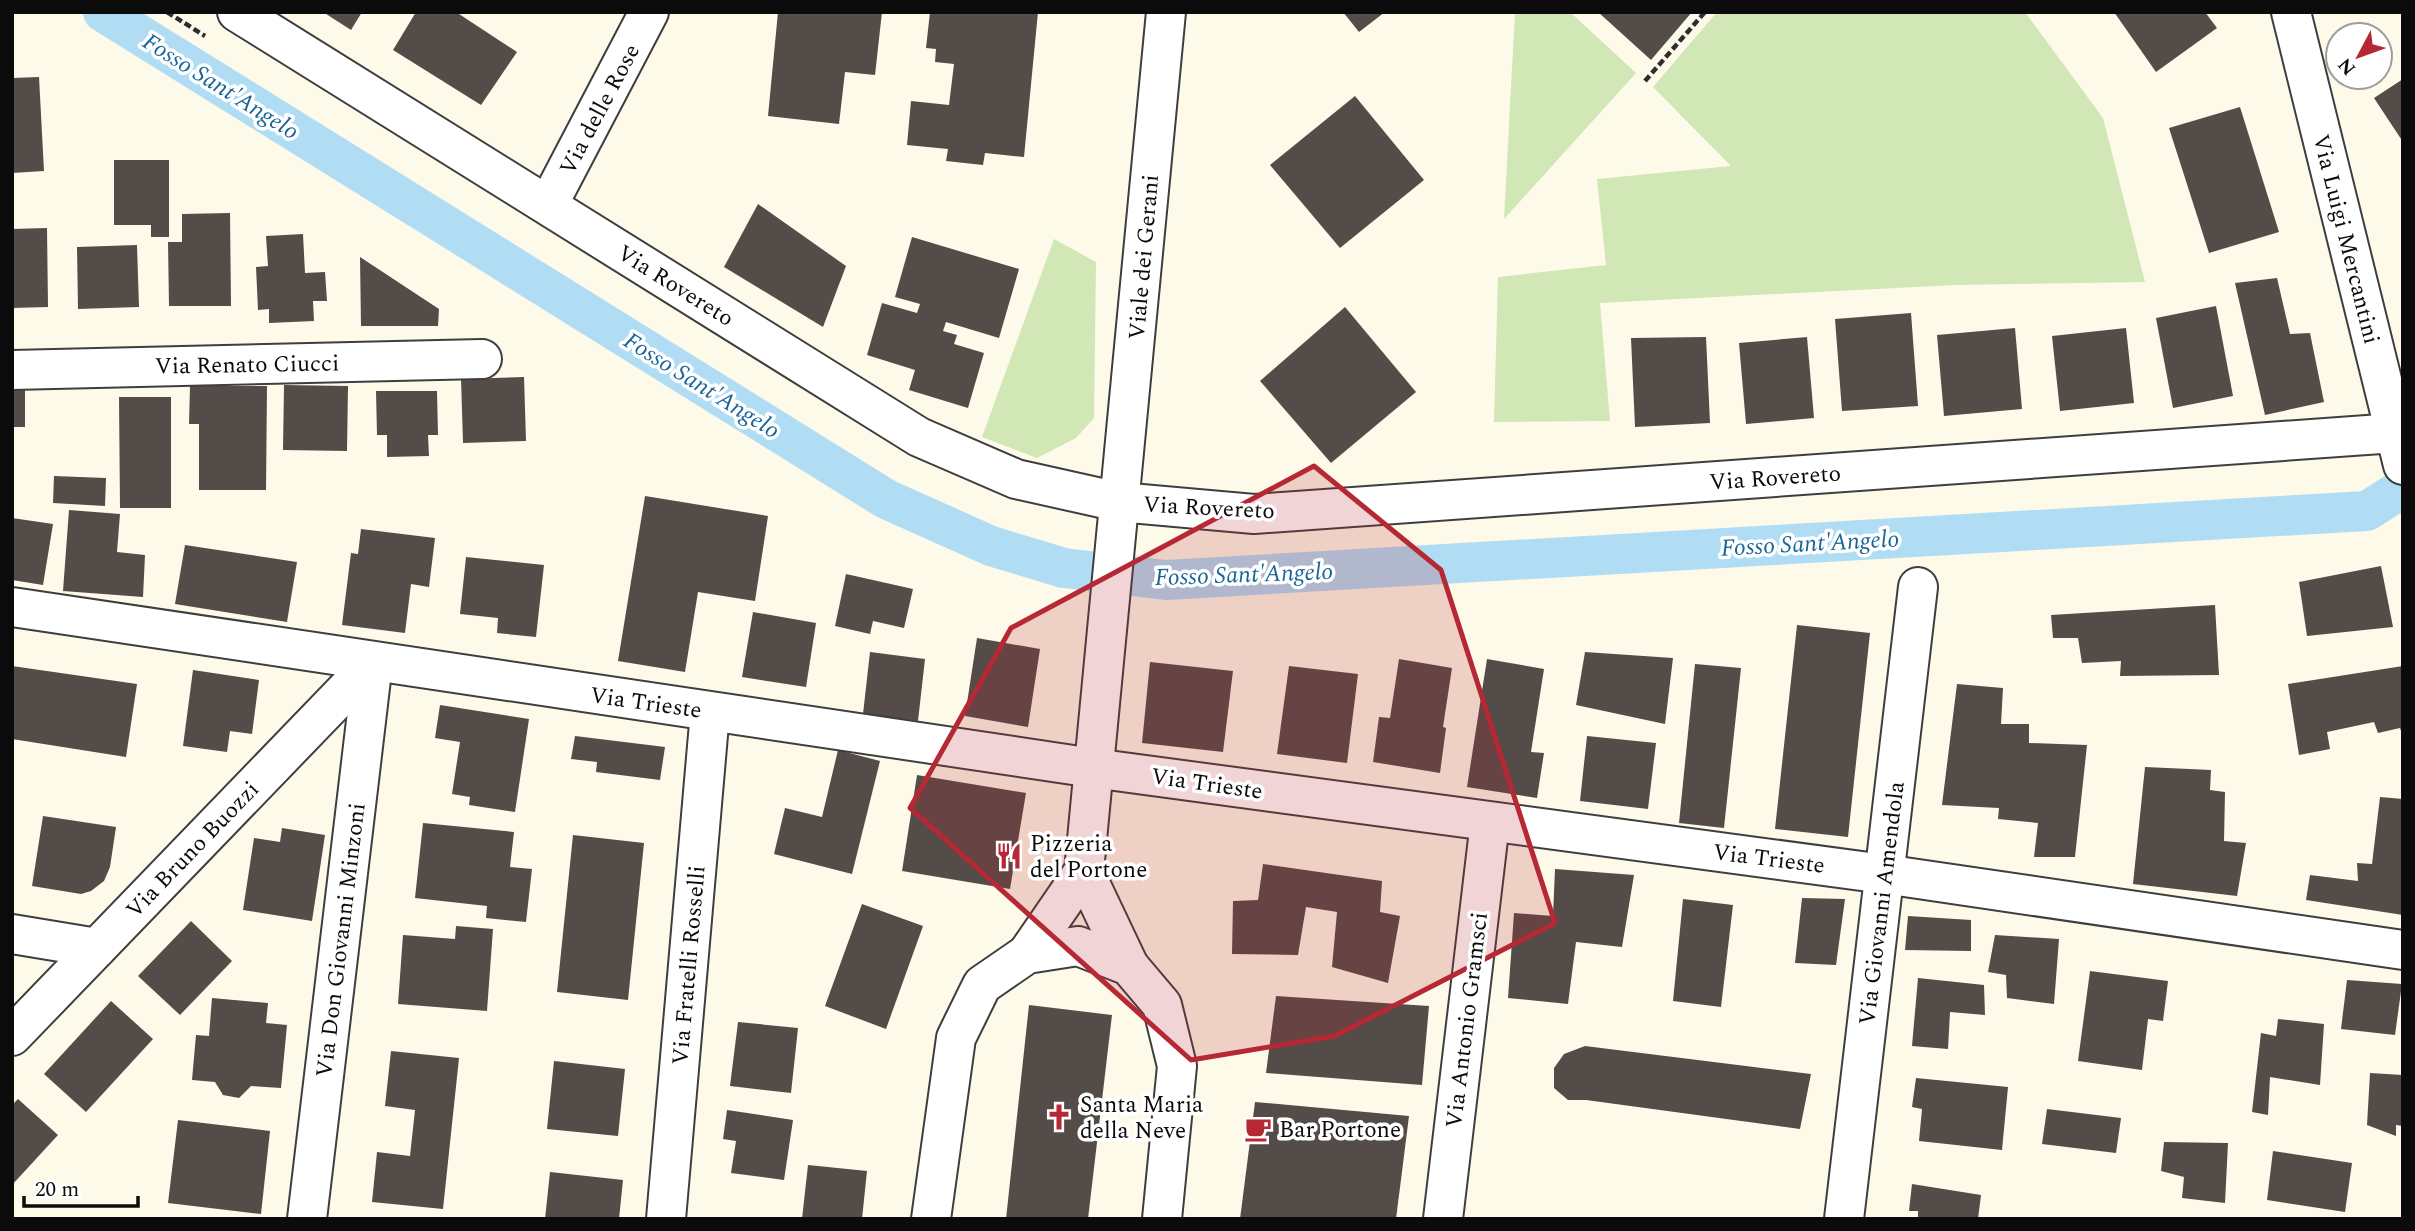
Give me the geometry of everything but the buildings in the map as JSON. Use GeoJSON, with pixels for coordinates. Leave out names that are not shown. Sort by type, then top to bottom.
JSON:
{"type":"FeatureCollection","features":[{"type":"Feature","properties":{"kind":"street","name":"Via Rovereto"},"geometry":{"type":"LineString","coordinates":[[237,12],[919,437],[1017,480],[1119,502],[1254,514],[2400,442]]}},
{"type":"Feature","properties":{"kind":"street","name":"Via delle Rose"},"geometry":{"type":"LineString","coordinates":[[548,205],[649,12]]}},
{"type":"Feature","properties":{"kind":"street","name":"Viale dei Gerani"},"geometry":{"type":"LineString","coordinates":[[1084,871],[1166,12]]}},
{"type":"Feature","properties":{"kind":"street","name":"Via Luigi Mercantini"},"geometry":{"type":"LineString","coordinates":[[2297,13],[2400,442]]}},
{"type":"Feature","properties":{"kind":"street","name":"Via Renato Ciucci"},"geometry":{"type":"LineString","coordinates":[[12,370],[482,359]]}},
{"type":"Feature","properties":{"kind":"street","name":"Via Giovanni Amendola"},"geometry":{"type":"LineString","coordinates":[[1844,1219],[1918,587]]}},
{"type":"Feature","properties":{"kind":"street","name":"Via Trieste"},"geometry":{"type":"LineString","coordinates":[[12,607],[1093,768],[1884,874],[2403,950]]}},
{"type":"Feature","properties":{"kind":"street","name":"Via Bruno Buozzi"},"geometry":{"type":"LineString","coordinates":[[12,1036],[373,662]]}},
{"type":"Feature","properties":{"kind":"street","name":"Via Don Giovanni Minzoni"},"geometry":{"type":"LineString","coordinates":[[307,1219],[373,662]]}},
{"type":"Feature","properties":{"kind":"street","name":"Via Fratelli Rosselli"},"geometry":{"type":"LineString","coordinates":[[666,1219],[710,712]]}},
{"type":"Feature","properties":{"kind":"street","name":"Via Antonio Gramsci"},"geometry":{"type":"LineString","coordinates":[[1443,1219],[1489,822]]}},
{"type":"Feature","properties":{"kind":"street"},"geometry":{"type":"LineString","coordinates":[[931,1219],[956,1038],[982,985],[1027,954],[1084,871]]}},
{"type":"Feature","properties":{"kind":"street"},"geometry":{"type":"LineString","coordinates":[[1084,871],[1129,966],[1161,1004],[1177,1066],[1162,1219]]}},
{"type":"Feature","properties":{"kind":"street"},"geometry":{"type":"LineString","coordinates":[[12,934],[97,948]]}},
{"type":"Feature","properties":{"kind":"street"},"geometry":{"type":"LineString","coordinates":[[1027,954],[1078,946],[1129,966]]}},
{"type":"Feature","properties":{"kind":"path"},"geometry":{"type":"LineString","coordinates":[[1645,81],[1705,12]]}},
{"type":"Feature","properties":{"kind":"highlighted area"},"geometry":{"type":"Polygon","coordinates":[[[1314,466],[1441,570],[1555,923],[1335,1036],[1191,1060],[910,808],[1011,628],[1314,466]]]}},
{"type":"Feature","properties":{"kind":"green space"},"geometry":{"type":"Polygon","coordinates":[[[1515,12],[1570,12],[1636,73],[1504,219],[1515,12]]]}},
{"type":"Feature","properties":{"kind":"green space"},"geometry":{"type":"Polygon","coordinates":[[[1717,12],[2025,12],[2103,118],[2145,282],[1955,285],[1600,303],[1610,421],[1494,422],[1498,277],[1606,265],[1597,179],[1731,166],[1653,87],[1717,12]]]}},
{"type":"Feature","properties":{"kind":"green space"},"geometry":{"type":"Polygon","coordinates":[[[1054,239],[1096,262],[1094,418],[1076,438],[1037,458],[982,437],[1054,239]]]}},
{"type":"Feature","properties":{"kind":"waterway","name":"Fosso Sant'Angelo"},"geometry":{"type":"LineString","coordinates":[[103,12],[886,499],[991,546],[1064,568],[1166,580],[2367,511],[2403,488]]}},
{"type":"Feature","properties":{"kind":"place","name":"Pizzeria del Portone"},"geometry":{"type":"Point","coordinates":[1009,856]}},
{"type":"Feature","properties":{"kind":"place","name":"Santa Maria della Neve"},"geometry":{"type":"Point","coordinates":[1059,1117]}},
{"type":"Feature","properties":{"kind":"place","name":"Bar Portone"},"geometry":{"type":"Point","coordinates":[1258,1129]}}]}
